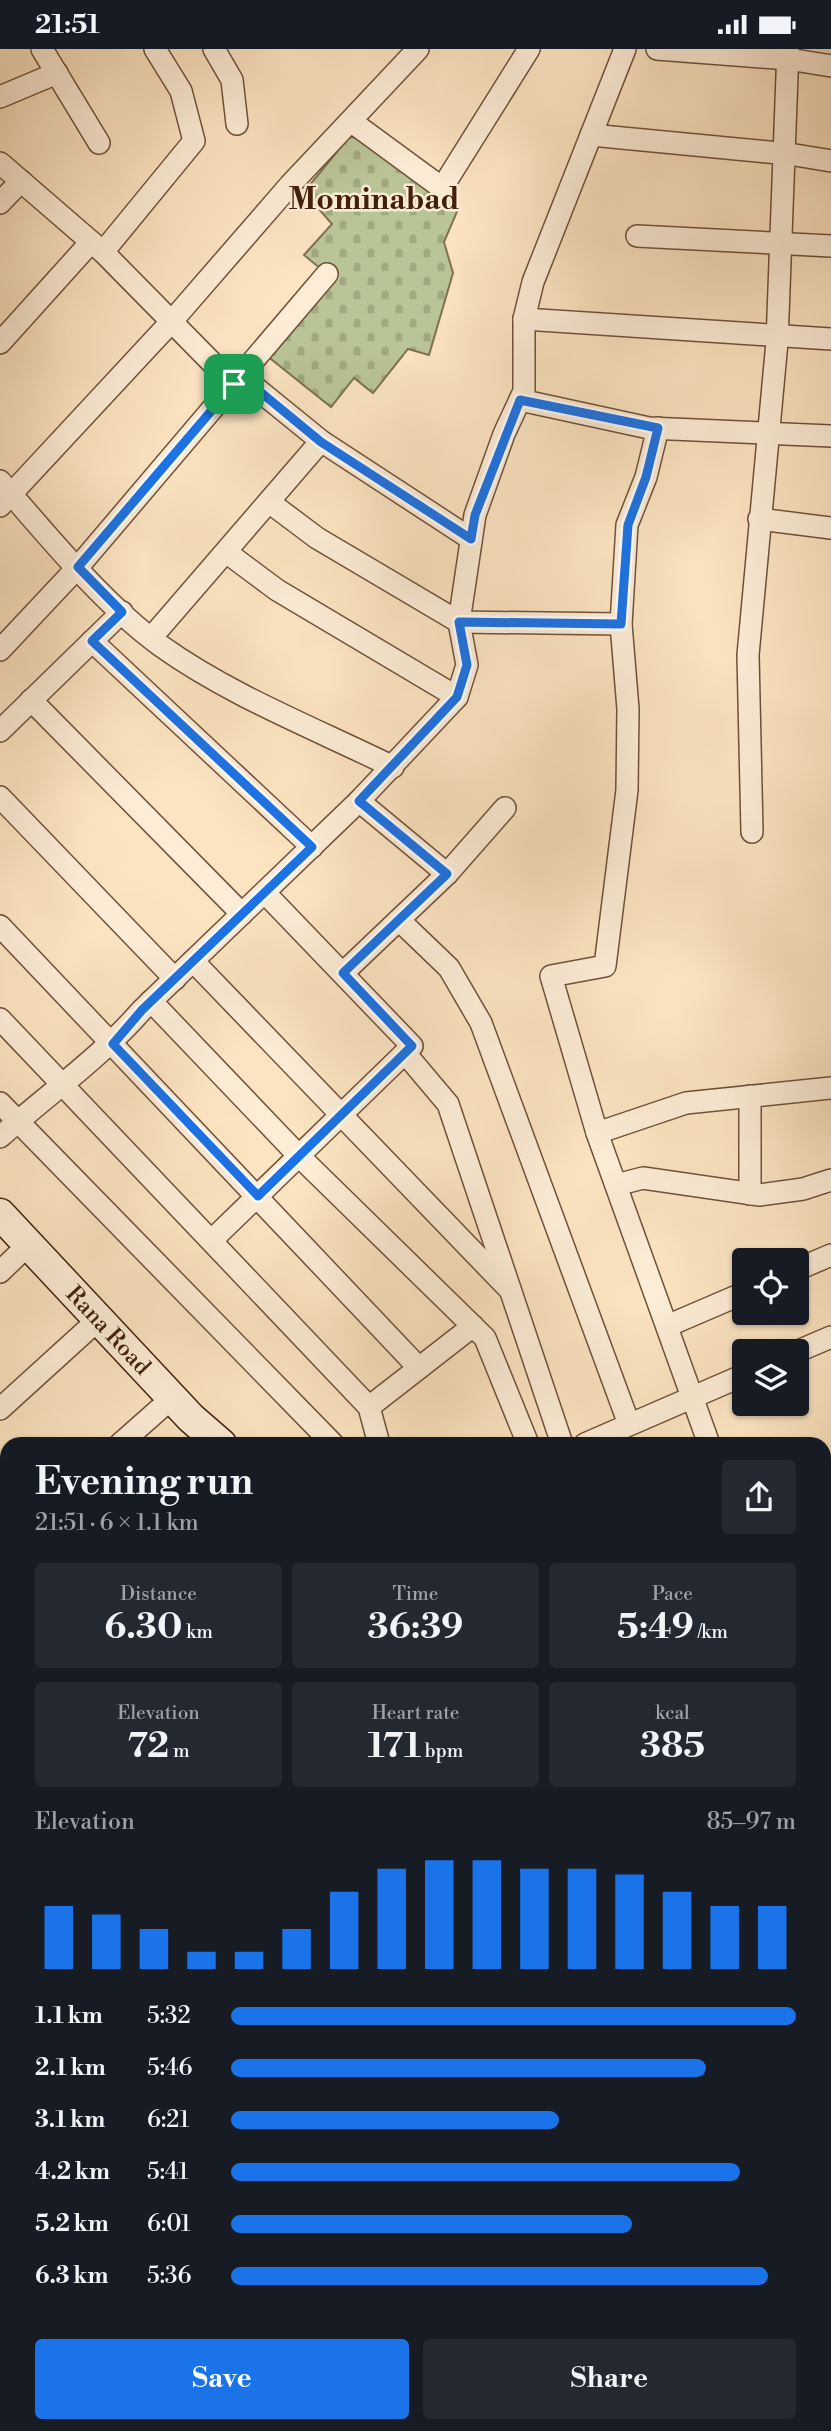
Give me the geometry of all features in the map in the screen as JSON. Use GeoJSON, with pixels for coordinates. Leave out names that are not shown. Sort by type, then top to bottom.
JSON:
{"type":"FeatureCollection","features":[{"type":"Feature","properties":{"kind":"street"},"geometry":{"type":"LineString","coordinates":[[43,49],[99,143]]}},
{"type":"Feature","properties":{"kind":"street"},"geometry":{"type":"LineString","coordinates":[[0,343],[97,247],[194,141],[181,91],[155,49]]}},
{"type":"Feature","properties":{"kind":"street"},"geometry":{"type":"LineString","coordinates":[[214,49],[232,80],[237,124]]}},
{"type":"Feature","properties":{"kind":"street"},"geometry":{"type":"LineString","coordinates":[[393,767],[200,672],[151,638],[4,494],[173,321],[290,185],[418,49]]}},
{"type":"Feature","properties":{"kind":"street"},"geometry":{"type":"LineString","coordinates":[[352,121],[442,188],[529,49]]}},
{"type":"Feature","properties":{"kind":"street"},"geometry":{"type":"LineString","coordinates":[[0,1137],[61,1083],[113,1044],[193,961],[393,767],[457,697],[467,665],[459,622],[475,515],[524,391],[524,319],[533,282],[625,49]]}},
{"type":"Feature","properties":{"kind":"street"},"geometry":{"type":"LineString","coordinates":[[657,49],[788,54],[831,66]]}},
{"type":"Feature","properties":{"kind":"street"},"geometry":{"type":"LineString","coordinates":[[752,832],[748,655],[778,335],[788,54]]}},
{"type":"Feature","properties":{"kind":"street"},"geometry":{"type":"LineString","coordinates":[[0,97],[57,73]]}},
{"type":"Feature","properties":{"kind":"street"},"geometry":{"type":"LineString","coordinates":[[591,135],[831,161]]}},
{"type":"Feature","properties":{"kind":"street"},"geometry":{"type":"LineString","coordinates":[[0,163],[97,247],[238,380],[321,442],[471,539]]}},
{"type":"Feature","properties":{"kind":"street"},"geometry":{"type":"LineString","coordinates":[[0,203],[21,181]]}},
{"type":"Feature","properties":{"kind":"street"},"geometry":{"type":"LineString","coordinates":[[637,236],[831,246]]}},
{"type":"Feature","properties":{"kind":"street"},"geometry":{"type":"LineString","coordinates":[[0,650],[78,567],[327,274]]}},
{"type":"Feature","properties":{"kind":"street"},"geometry":{"type":"LineString","coordinates":[[524,319],[831,339]]}},
{"type":"Feature","properties":{"kind":"street"},"geometry":{"type":"LineString","coordinates":[[520,400],[658,428],[831,436]]}},
{"type":"Feature","properties":{"kind":"street"},"geometry":{"type":"LineString","coordinates":[[658,428],[646,477],[628,525],[621,624],[628,709],[627,790],[605,965],[551,976],[597,1133],[707,1437]]}},
{"type":"Feature","properties":{"kind":"street"},"geometry":{"type":"LineString","coordinates":[[151,638],[321,442]]}},
{"type":"Feature","properties":{"kind":"street"},"geometry":{"type":"LineString","coordinates":[[269,502],[317,538],[459,622],[621,624]]}},
{"type":"Feature","properties":{"kind":"street"},"geometry":{"type":"LineString","coordinates":[[759,519],[831,527]]}},
{"type":"Feature","properties":{"kind":"street"},"geometry":{"type":"LineString","coordinates":[[226,552],[277,590],[457,697]]}},
{"type":"Feature","properties":{"kind":"street"},"geometry":{"type":"LineString","coordinates":[[0,731],[122,612]]}},
{"type":"Feature","properties":{"kind":"street"},"geometry":{"type":"LineString","coordinates":[[92,641],[312,847]]}},
{"type":"Feature","properties":{"kind":"street"},"geometry":{"type":"LineString","coordinates":[[31,700],[242,914]]}},
{"type":"Feature","properties":{"kind":"street"},"geometry":{"type":"LineString","coordinates":[[0,797],[175,979]]}},
{"type":"Feature","properties":{"kind":"street"},"geometry":{"type":"LineString","coordinates":[[359,801],[447,874]]}},
{"type":"Feature","properties":{"kind":"street"},"geometry":{"type":"LineString","coordinates":[[343,973],[447,874],[505,808]]}},
{"type":"Feature","properties":{"kind":"street"},"geometry":{"type":"LineString","coordinates":[[212,1240],[412,1046],[265,893]]}},
{"type":"Feature","properties":{"kind":"street"},"geometry":{"type":"LineString","coordinates":[[399,920],[449,968],[481,1023],[629,1424]]}},
{"type":"Feature","properties":{"kind":"street"},"geometry":{"type":"LineString","coordinates":[[0,926],[419,1368]]}},
{"type":"Feature","properties":{"kind":"street"},"geometry":{"type":"LineString","coordinates":[[193,961],[510,1290]]}},
{"type":"Feature","properties":{"kind":"street"},"geometry":{"type":"LineString","coordinates":[[152,1002],[299,1156],[485,1338],[524,1437]]}},
{"type":"Feature","properties":{"kind":"street"},"geometry":{"type":"LineString","coordinates":[[0,1019],[369,1408],[377,1437]]}},
{"type":"Feature","properties":{"kind":"street"},"geometry":{"type":"LineString","coordinates":[[405,1053],[448,1104],[560,1437]]}},
{"type":"Feature","properties":{"kind":"street"},"geometry":{"type":"LineString","coordinates":[[597,1133],[686,1103],[831,1088]]}},
{"type":"Feature","properties":{"kind":"street"},"geometry":{"type":"LineString","coordinates":[[750,1096],[750,1194]]}},
{"type":"Feature","properties":{"kind":"street"},"geometry":{"type":"LineString","coordinates":[[0,1103],[326,1437]]}},
{"type":"Feature","properties":{"kind":"street"},"geometry":{"type":"LineString","coordinates":[[616,1185],[643,1178],[750,1194],[803,1189],[831,1180]]}},
{"type":"Feature","properties":{"kind":"street","name":"Rana Road"},"geometry":{"type":"LineString","coordinates":[[0,1214],[172,1398],[214,1437]]}},
{"type":"Feature","properties":{"kind":"street"},"geometry":{"type":"LineString","coordinates":[[0,1272],[29,1244]]}},
{"type":"Feature","properties":{"kind":"street"},"geometry":{"type":"LineString","coordinates":[[809,1264],[831,1255]]}},
{"type":"Feature","properties":{"kind":"street"},"geometry":{"type":"LineString","coordinates":[[667,1326],[732,1298]]}},
{"type":"Feature","properties":{"kind":"street"},"geometry":{"type":"LineString","coordinates":[[0,1409],[99,1319]]}},
{"type":"Feature","properties":{"kind":"street"},"geometry":{"type":"LineString","coordinates":[[369,1408],[473,1326]]}},
{"type":"Feature","properties":{"kind":"street"},"geometry":{"type":"LineString","coordinates":[[809,1346],[831,1337]]}},
{"type":"Feature","properties":{"kind":"street"},"geometry":{"type":"LineString","coordinates":[[600,1437],[732,1380]]}},
{"type":"Feature","properties":{"kind":"street"},"geometry":{"type":"LineString","coordinates":[[128,1437],[172,1398]]}},
{"type":"Feature","properties":{"kind":"green space"},"geometry":{"type":"Polygon","coordinates":[[[349,137],[361,138],[441,189],[459,207],[444,242],[453,273],[429,355],[408,349],[373,393],[354,378],[331,407],[261,351],[327,274],[304,255],[332,224],[304,192],[349,137]]]}},
{"type":"Feature","properties":{"kind":"district","name":"Mominabad"},"geometry":{"type":"Point","coordinates":[374,199]}},
{"type":"Feature","properties":{"kind":"route"},"geometry":{"type":"LineString","coordinates":[[241,376],[321,442],[471,539],[475,515],[504,434],[520,400],[658,428],[646,477],[628,525],[621,624],[459,622],[467,665],[457,697],[413,747],[359,801],[447,874],[343,973],[412,1046],[258,1196],[113,1044],[142,1010],[312,847],[92,641],[122,612],[78,567],[234,384],[241,376]]}}]}
